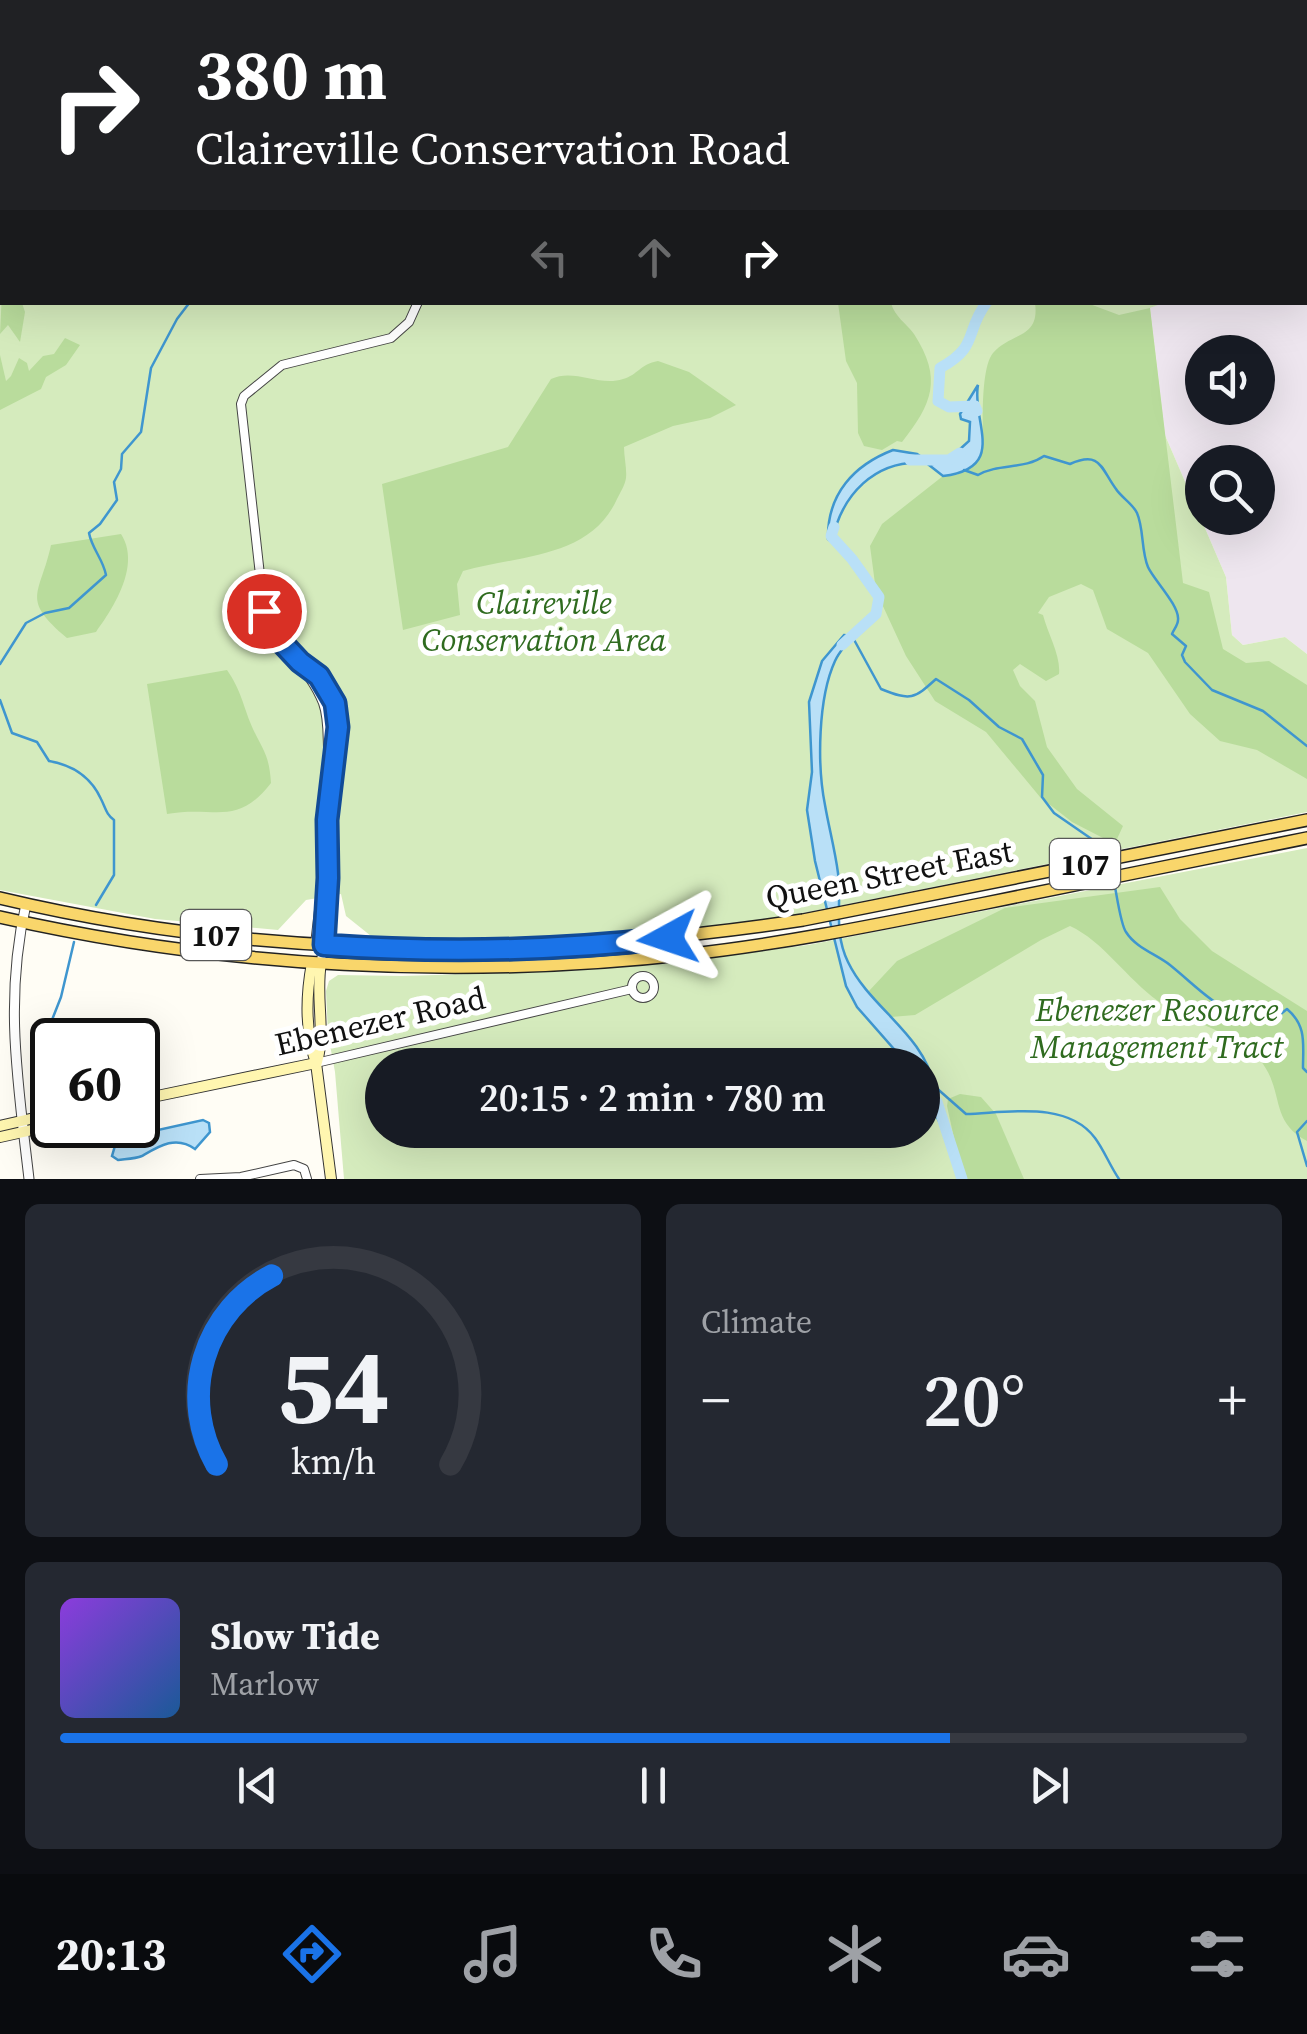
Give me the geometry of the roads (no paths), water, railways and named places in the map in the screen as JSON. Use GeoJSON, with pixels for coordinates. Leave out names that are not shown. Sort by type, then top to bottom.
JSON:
{"type":"FeatureCollection","features":[{"type":"Feature","properties":{"kind":"main road","name":"Queen Street East"},"geometry":{"type":"LineString","coordinates":[[0,898],[166,928],[319,944],[444,949],[562,946],[640,941],[804,920],[1307,820]]}},
{"type":"Feature","properties":{"kind":"main road","name":"Queen Street East"},"geometry":{"type":"LineString","coordinates":[[22,921],[148,945],[316,963],[448,967],[584,964],[807,938],[1307,838]]}},
{"type":"Feature","properties":{"kind":"main road"},"geometry":{"type":"LineString","coordinates":[[0,917],[22,921]]}},
{"type":"Feature","properties":{"kind":"main road"},"geometry":{"type":"LineString","coordinates":[[316,963],[310,1046],[316,1063],[331,1179]]}},
{"type":"Feature","properties":{"kind":"main road","name":"Ebenezer Road"},"geometry":{"type":"LineString","coordinates":[[160,1095],[316,1063]]}},
{"type":"Feature","properties":{"kind":"main road"},"geometry":{"type":"LineString","coordinates":[[0,1137],[30,1123]]}},
{"type":"Feature","properties":{"kind":"main road"},"geometry":{"type":"LineString","coordinates":[[0,1126],[30,1126]]}},
{"type":"Feature","properties":{"kind":"street"},"geometry":{"type":"LineString","coordinates":[[316,963],[328,878],[331,773],[337,756],[335,703],[319,676],[272,632],[264,611],[241,404],[244,396],[282,364],[391,338],[409,322],[417,305]]}},
{"type":"Feature","properties":{"kind":"street"},"geometry":{"type":"LineString","coordinates":[[26,904],[12,1003],[29,1179]]}},
{"type":"Feature","properties":{"kind":"street","name":"Ebenezer Road"},"geometry":{"type":"LineString","coordinates":[[316,1063],[632,990]]}},
{"type":"Feature","properties":{"kind":"street"},"geometry":{"type":"LineString","coordinates":[[200,1179],[241,1178],[294,1166],[304,1170],[307,1179]]}},
{"type":"Feature","properties":{"kind":"water"},"geometry":{"type":"Polygon","coordinates":[[[978,385],[981,453],[963,471],[943,476],[929,465],[948,460],[969,441],[970,422],[961,419],[960,414],[978,385]]]}},
{"type":"Feature","properties":{"kind":"water"},"geometry":{"type":"Polygon","coordinates":[[[893,450],[917,454],[925,463],[891,467],[863,483],[843,509],[832,542],[828,539],[829,523],[838,495],[866,464],[893,450]]]}},
{"type":"Feature","properties":{"kind":"water"},"geometry":{"type":"Polygon","coordinates":[[[844,635],[852,636],[829,676],[820,752],[822,789],[838,873],[843,951],[869,993],[917,1048],[893,1048],[857,1007],[846,986],[815,861],[807,810],[812,772],[809,702],[822,661],[844,635]]]}},
{"type":"Feature","properties":{"kind":"water"},"geometry":{"type":"Polygon","coordinates":[[[203,1120],[209,1123],[210,1132],[195,1149],[174,1142],[160,1147],[160,1130],[203,1120]]]}},
{"type":"Feature","properties":{"kind":"water"},"geometry":{"type":"Polygon","coordinates":[[[114,1148],[157,1148],[136,1158],[118,1160],[112,1156],[114,1148]]]}},
{"type":"Feature","properties":{"kind":"waterway"},"geometry":{"type":"LineString","coordinates":[[0,664],[26,623],[45,613],[69,608],[106,575],[89,533],[117,500],[114,482],[121,469],[122,454],[141,432],[151,368],[188,305]]}},
{"type":"Feature","properties":{"kind":"waterway"},"geometry":{"type":"LineString","coordinates":[[977,411],[975,406],[949,407],[938,401],[940,368],[961,353],[985,305]]}},
{"type":"Feature","properties":{"kind":"waterway"},"geometry":{"type":"LineString","coordinates":[[910,460],[949,460],[960,453]]}},
{"type":"Feature","properties":{"kind":"waterway"},"geometry":{"type":"LineString","coordinates":[[964,470],[978,475],[1044,456],[1070,464],[1088,459],[1099,464],[1137,513],[1148,567],[1177,614],[1172,634],[1186,646],[1182,655],[1185,662],[1212,690],[1263,711],[1307,746]]}},
{"type":"Feature","properties":{"kind":"waterway"},"geometry":{"type":"LineString","coordinates":[[834,527],[831,536],[879,597],[876,614],[842,645]]}},
{"type":"Feature","properties":{"kind":"waterway"},"geometry":{"type":"LineString","coordinates":[[852,636],[881,689],[912,696],[936,679],[969,700],[999,727],[1022,739],[1043,775],[1042,797],[1054,813],[1096,842]]}},
{"type":"Feature","properties":{"kind":"waterway"},"geometry":{"type":"LineString","coordinates":[[0,700],[12,733],[37,742],[49,761],[86,778],[114,820],[114,875],[96,905]]}},
{"type":"Feature","properties":{"kind":"waterway"},"geometry":{"type":"LineString","coordinates":[[1115,887],[1122,923],[1130,938],[1216,1003],[1240,1015],[1272,1021],[1287,1009],[1301,1029],[1303,1068],[1307,1072]]}},
{"type":"Feature","properties":{"kind":"waterway"},"geometry":{"type":"LineString","coordinates":[[53,1018],[74,942]]}},
{"type":"Feature","properties":{"kind":"waterway"},"geometry":{"type":"LineString","coordinates":[[940,1091],[966,1114],[1035,1111],[1069,1118],[1095,1138],[1119,1179]]}},
{"type":"Feature","properties":{"kind":"waterway"},"geometry":{"type":"LineString","coordinates":[[940,1111],[962,1179]]}},
{"type":"Feature","properties":{"kind":"waterway"},"geometry":{"type":"LineString","coordinates":[[1307,1121],[1297,1132],[1307,1166]]}},
{"type":"Feature","properties":{"kind":"park label","name":"Claireville Conservation Area"},"geometry":{"type":"Point","coordinates":[544,622]}},
{"type":"Feature","properties":{"kind":"park label","name":"Ebenezer Resource Management Tract"},"geometry":{"type":"Point","coordinates":[1157,1028]}}]}
